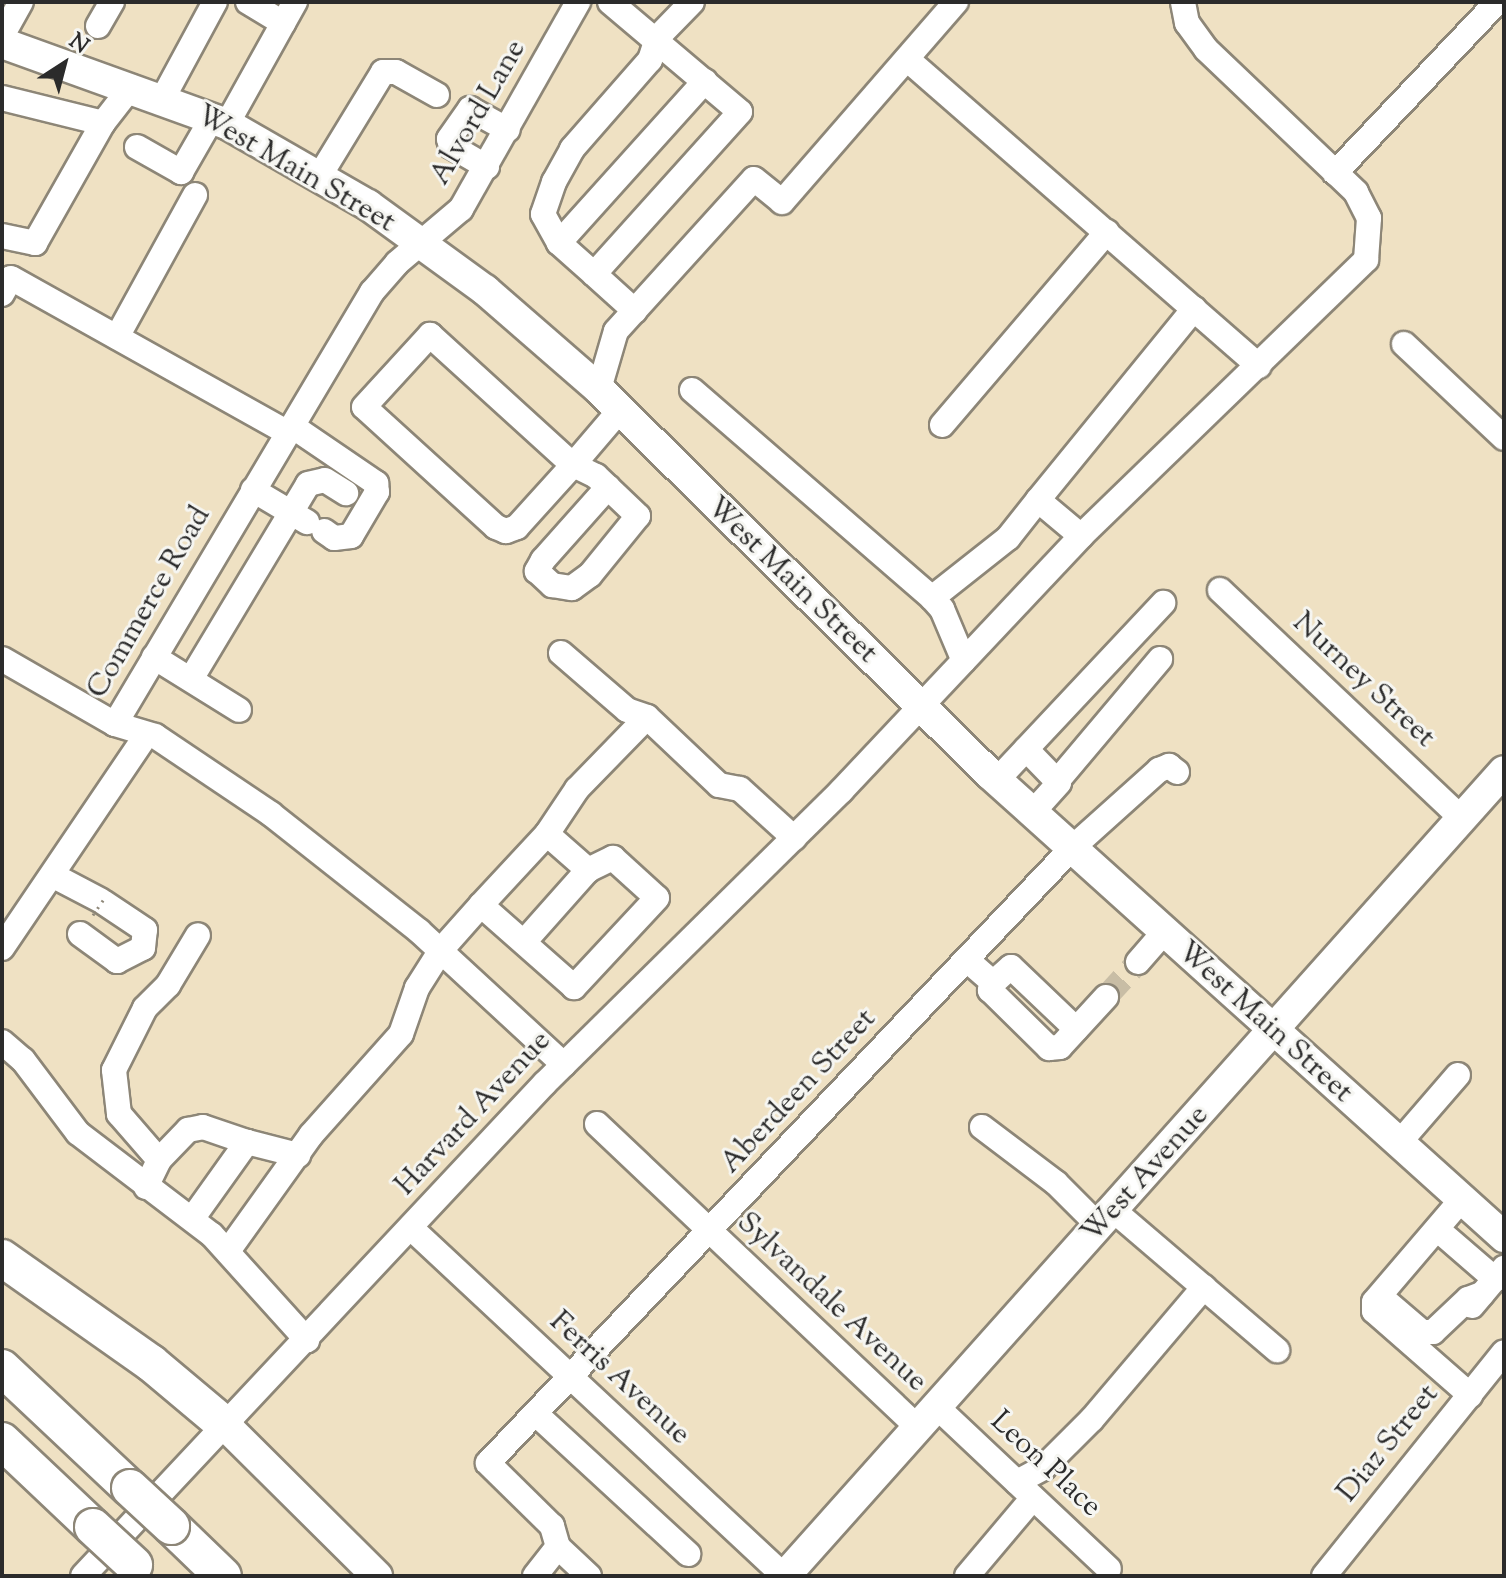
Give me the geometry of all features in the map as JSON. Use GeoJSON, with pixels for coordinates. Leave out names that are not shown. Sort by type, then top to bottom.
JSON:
{"type":"FeatureCollection","features":[{"type":"Feature","properties":{"kind":"highway"},"geometry":{"type":"LineString","coordinates":[[2,1258],[163,1371],[226,1426]]}},
{"type":"Feature","properties":{"kind":"highway"},"geometry":{"type":"LineString","coordinates":[[2,1368],[223,1576]]}},
{"type":"Feature","properties":{"kind":"highway"},"geometry":{"type":"LineString","coordinates":[[2,1441],[140,1571]]}},
{"type":"Feature","properties":{"kind":"main road","name":"West Main Street"},"geometry":{"type":"LineString","coordinates":[[2,43],[163,98],[219,121],[319,177],[485,290],[610,399],[997,780],[1504,1237]]}},
{"type":"Feature","properties":{"kind":"main road","name":"West Avenue"},"geometry":{"type":"LineString","coordinates":[[785,1576],[1275,1033],[1504,771]]}},
{"type":"Feature","properties":{"kind":"main road"},"geometry":{"type":"LineString","coordinates":[[226,1426],[377,1576]]}},
{"type":"Feature","properties":{"kind":"street"},"geometry":{"type":"LineString","coordinates":[[2,36],[21,2]]}},
{"type":"Feature","properties":{"kind":"street"},"geometry":{"type":"LineString","coordinates":[[98,26],[112,2]]}},
{"type":"Feature","properties":{"kind":"street"},"geometry":{"type":"LineString","coordinates":[[163,98],[215,2]]}},
{"type":"Feature","properties":{"kind":"street"},"geometry":{"type":"LineString","coordinates":[[137,147],[181,172],[219,121],[289,12],[248,2]]}},
{"type":"Feature","properties":{"kind":"street","name":"Alvord Lane"},"geometry":{"type":"LineString","coordinates":[[421,245],[461,209],[578,2]]}},
{"type":"Feature","properties":{"kind":"street"},"geometry":{"type":"LineString","coordinates":[[594,274],[740,112],[657,38],[610,2]]}},
{"type":"Feature","properties":{"kind":"street"},"geometry":{"type":"LineString","coordinates":[[515,528],[573,465],[610,399],[616,331],[754,179],[782,202],[956,2]]}},
{"type":"Feature","properties":{"kind":"street","name":"Harvard Avenue"},"geometry":{"type":"LineString","coordinates":[[83,1576],[564,1065],[794,838],[1081,536],[1366,260],[1369,218],[1356,192],[1206,49],[1187,23],[1183,2]]}},
{"type":"Feature","properties":{"kind":"street"},"geometry":{"type":"LineString","coordinates":[[1335,173],[1497,2]]}},
{"type":"Feature","properties":{"kind":"street"},"geometry":{"type":"LineString","coordinates":[[635,311],[559,243],[543,214],[554,182],[572,149],[650,60],[657,38],[688,3]]}},
{"type":"Feature","properties":{"kind":"street"},"geometry":{"type":"LineString","coordinates":[[907,59],[1259,366]]}},
{"type":"Feature","properties":{"kind":"street"},"geometry":{"type":"LineString","coordinates":[[319,177],[383,72],[396,72],[437,95]]}},
{"type":"Feature","properties":{"kind":"street"},"geometry":{"type":"LineString","coordinates":[[559,243],[705,81]]}},
{"type":"Feature","properties":{"kind":"street"},"geometry":{"type":"LineString","coordinates":[[2,236],[35,243],[103,123],[131,87]]}},
{"type":"Feature","properties":{"kind":"street"},"geometry":{"type":"LineString","coordinates":[[2,98],[103,123]]}},
{"type":"Feature","properties":{"kind":"street"},"geometry":{"type":"LineString","coordinates":[[487,167],[451,146],[449,139],[470,109],[508,130]]}},
{"type":"Feature","properties":{"kind":"street"},"geometry":{"type":"LineString","coordinates":[[117,337],[195,195]]}},
{"type":"Feature","properties":{"kind":"street"},"geometry":{"type":"LineString","coordinates":[[942,425],[1107,232]]}},
{"type":"Feature","properties":{"kind":"street","name":"Commerce Road"},"geometry":{"type":"LineString","coordinates":[[421,245],[372,292],[115,724],[147,734],[271,814],[441,950],[564,1065]]}},
{"type":"Feature","properties":{"kind":"street"},"geometry":{"type":"LineString","coordinates":[[5,281],[290,429],[376,483],[377,492],[351,536],[334,538],[253,490]]}},
{"type":"Feature","properties":{"kind":"street"},"geometry":{"type":"LineString","coordinates":[[932,598],[1008,538],[1194,309]]}},
{"type":"Feature","properties":{"kind":"street"},"geometry":{"type":"LineString","coordinates":[[515,528],[496,527],[364,407],[430,335],[573,465],[608,487],[638,516],[590,575],[572,588],[552,585],[537,571],[543,560],[608,487]]}},
{"type":"Feature","properties":{"kind":"street"},"geometry":{"type":"LineString","coordinates":[[1404,344],[1499,426]]}},
{"type":"Feature","properties":{"kind":"street"},"geometry":{"type":"LineString","coordinates":[[692,390],[932,598],[942,609],[964,661]]}},
{"type":"Feature","properties":{"kind":"street"},"geometry":{"type":"LineString","coordinates":[[191,679],[308,522],[312,481],[325,480],[346,493]]}},
{"type":"Feature","properties":{"kind":"street"},"geometry":{"type":"LineString","coordinates":[[457,492],[489,507],[515,528],[526,546],[543,560]]}},
{"type":"Feature","properties":{"kind":"street"},"geometry":{"type":"LineString","coordinates":[[1038,500],[1081,536]]}},
{"type":"Feature","properties":{"kind":"street","name":"Nurney Street"},"geometry":{"type":"LineString","coordinates":[[1220,590],[1462,819]]}},
{"type":"Feature","properties":{"kind":"street"},"geometry":{"type":"LineString","coordinates":[[997,780],[1163,603]]}},
{"type":"Feature","properties":{"kind":"street"},"geometry":{"type":"LineString","coordinates":[[561,653],[627,710],[647,717],[719,785],[740,789],[794,838]]}},
{"type":"Feature","properties":{"kind":"street"},"geometry":{"type":"LineString","coordinates":[[154,657],[239,710]]}},
{"type":"Feature","properties":{"kind":"street"},"geometry":{"type":"LineString","coordinates":[[1033,812],[1160,659]]}},
{"type":"Feature","properties":{"kind":"street"},"geometry":{"type":"LineString","coordinates":[[6,670],[115,724]]}},
{"type":"Feature","properties":{"kind":"street"},"geometry":{"type":"LineString","coordinates":[[228,1251],[298,1155],[401,1034],[417,988],[441,950],[547,834],[577,789],[647,717]]}},
{"type":"Feature","properties":{"kind":"street"},"geometry":{"type":"LineString","coordinates":[[2,948],[54,876],[60,857],[147,734]]}},
{"type":"Feature","properties":{"kind":"street"},"geometry":{"type":"LineString","coordinates":[[1026,749],[1059,779]]}},
{"type":"Feature","properties":{"kind":"street","name":"Aberdeen Street"},"geometry":{"type":"LineString","coordinates":[[558,1547],[552,1526],[488,1463],[709,1235],[1072,848],[1159,770],[1169,766],[1177,772]]}},
{"type":"Feature","properties":{"kind":"street"},"geometry":{"type":"LineString","coordinates":[[547,834],[588,870]]}},
{"type":"Feature","properties":{"kind":"street"},"geometry":{"type":"LineString","coordinates":[[481,905],[574,987],[657,898],[613,858],[588,870],[524,942]]}},
{"type":"Feature","properties":{"kind":"street"},"geometry":{"type":"LineString","coordinates":[[54,876],[96,910]]}},
{"type":"Feature","properties":{"kind":"street"},"geometry":{"type":"LineString","coordinates":[[1138,962],[1164,932]]}},
{"type":"Feature","properties":{"kind":"street"},"geometry":{"type":"LineString","coordinates":[[159,1160],[119,1114],[114,1070],[145,1008],[168,985],[198,935]]}},
{"type":"Feature","properties":{"kind":"street"},"geometry":{"type":"LineString","coordinates":[[967,960],[993,983]]}},
{"type":"Feature","properties":{"kind":"street"},"geometry":{"type":"LineString","coordinates":[[1076,1029],[1011,967],[993,983],[990,990],[1049,1048],[1060,1047],[1106,997]]}},
{"type":"Feature","properties":{"kind":"street"},"geometry":{"type":"LineString","coordinates":[[2,1042],[23,1060],[78,1133],[192,1219],[228,1251],[307,1340]]}},
{"type":"Feature","properties":{"kind":"street"},"geometry":{"type":"LineString","coordinates":[[1399,1143],[1458,1075]]}},
{"type":"Feature","properties":{"kind":"street","name":"Sylvandale Avenue"},"geometry":{"type":"LineString","coordinates":[[597,1124],[709,1235],[928,1418]]}},
{"type":"Feature","properties":{"kind":"street"},"geometry":{"type":"LineString","coordinates":[[982,1127],[1204,1287],[1277,1350]]}},
{"type":"Feature","properties":{"kind":"street"},"geometry":{"type":"LineString","coordinates":[[146,1187],[159,1160],[196,1129],[298,1155]]}},
{"type":"Feature","properties":{"kind":"street"},"geometry":{"type":"LineString","coordinates":[[192,1219],[247,1142]]}},
{"type":"Feature","properties":{"kind":"street"},"geometry":{"type":"LineString","coordinates":[[1462,1199],[1374,1302],[1378,1319],[1470,1395]]}},
{"type":"Feature","properties":{"kind":"street","name":"Ferris Avenue"},"geometry":{"type":"LineString","coordinates":[[411,1228],[785,1576]]}},
{"type":"Feature","properties":{"kind":"street"},"geometry":{"type":"LineString","coordinates":[[1437,1229],[1494,1280]]}},
{"type":"Feature","properties":{"kind":"street"},"geometry":{"type":"LineString","coordinates":[[1380,1296],[1422,1332],[1433,1332],[1468,1299],[1494,1280]]}},
{"type":"Feature","properties":{"kind":"street"},"geometry":{"type":"LineString","coordinates":[[1427,1360],[1494,1280]]}},
{"type":"Feature","properties":{"kind":"street"},"geometry":{"type":"LineString","coordinates":[[967,1576],[1043,1468],[1092,1419],[1204,1287]]}},
{"type":"Feature","properties":{"kind":"street","name":"Diaz Street"},"geometry":{"type":"LineString","coordinates":[[1324,1576],[1504,1352]]}},
{"type":"Feature","properties":{"kind":"street"},"geometry":{"type":"LineString","coordinates":[[536,1414],[688,1554]]}},
{"type":"Feature","properties":{"kind":"street","name":"Leon Place"},"geometry":{"type":"LineString","coordinates":[[928,1418],[1025,1490],[1109,1569]]}},
{"type":"Feature","properties":{"kind":"street"},"geometry":{"type":"LineString","coordinates":[[535,1576],[558,1547],[589,1576]]}},
{"type":"Feature","properties":{"kind":"tunnel"},"geometry":{"type":"LineString","coordinates":[[1106,997],[1138,962]]}}]}
